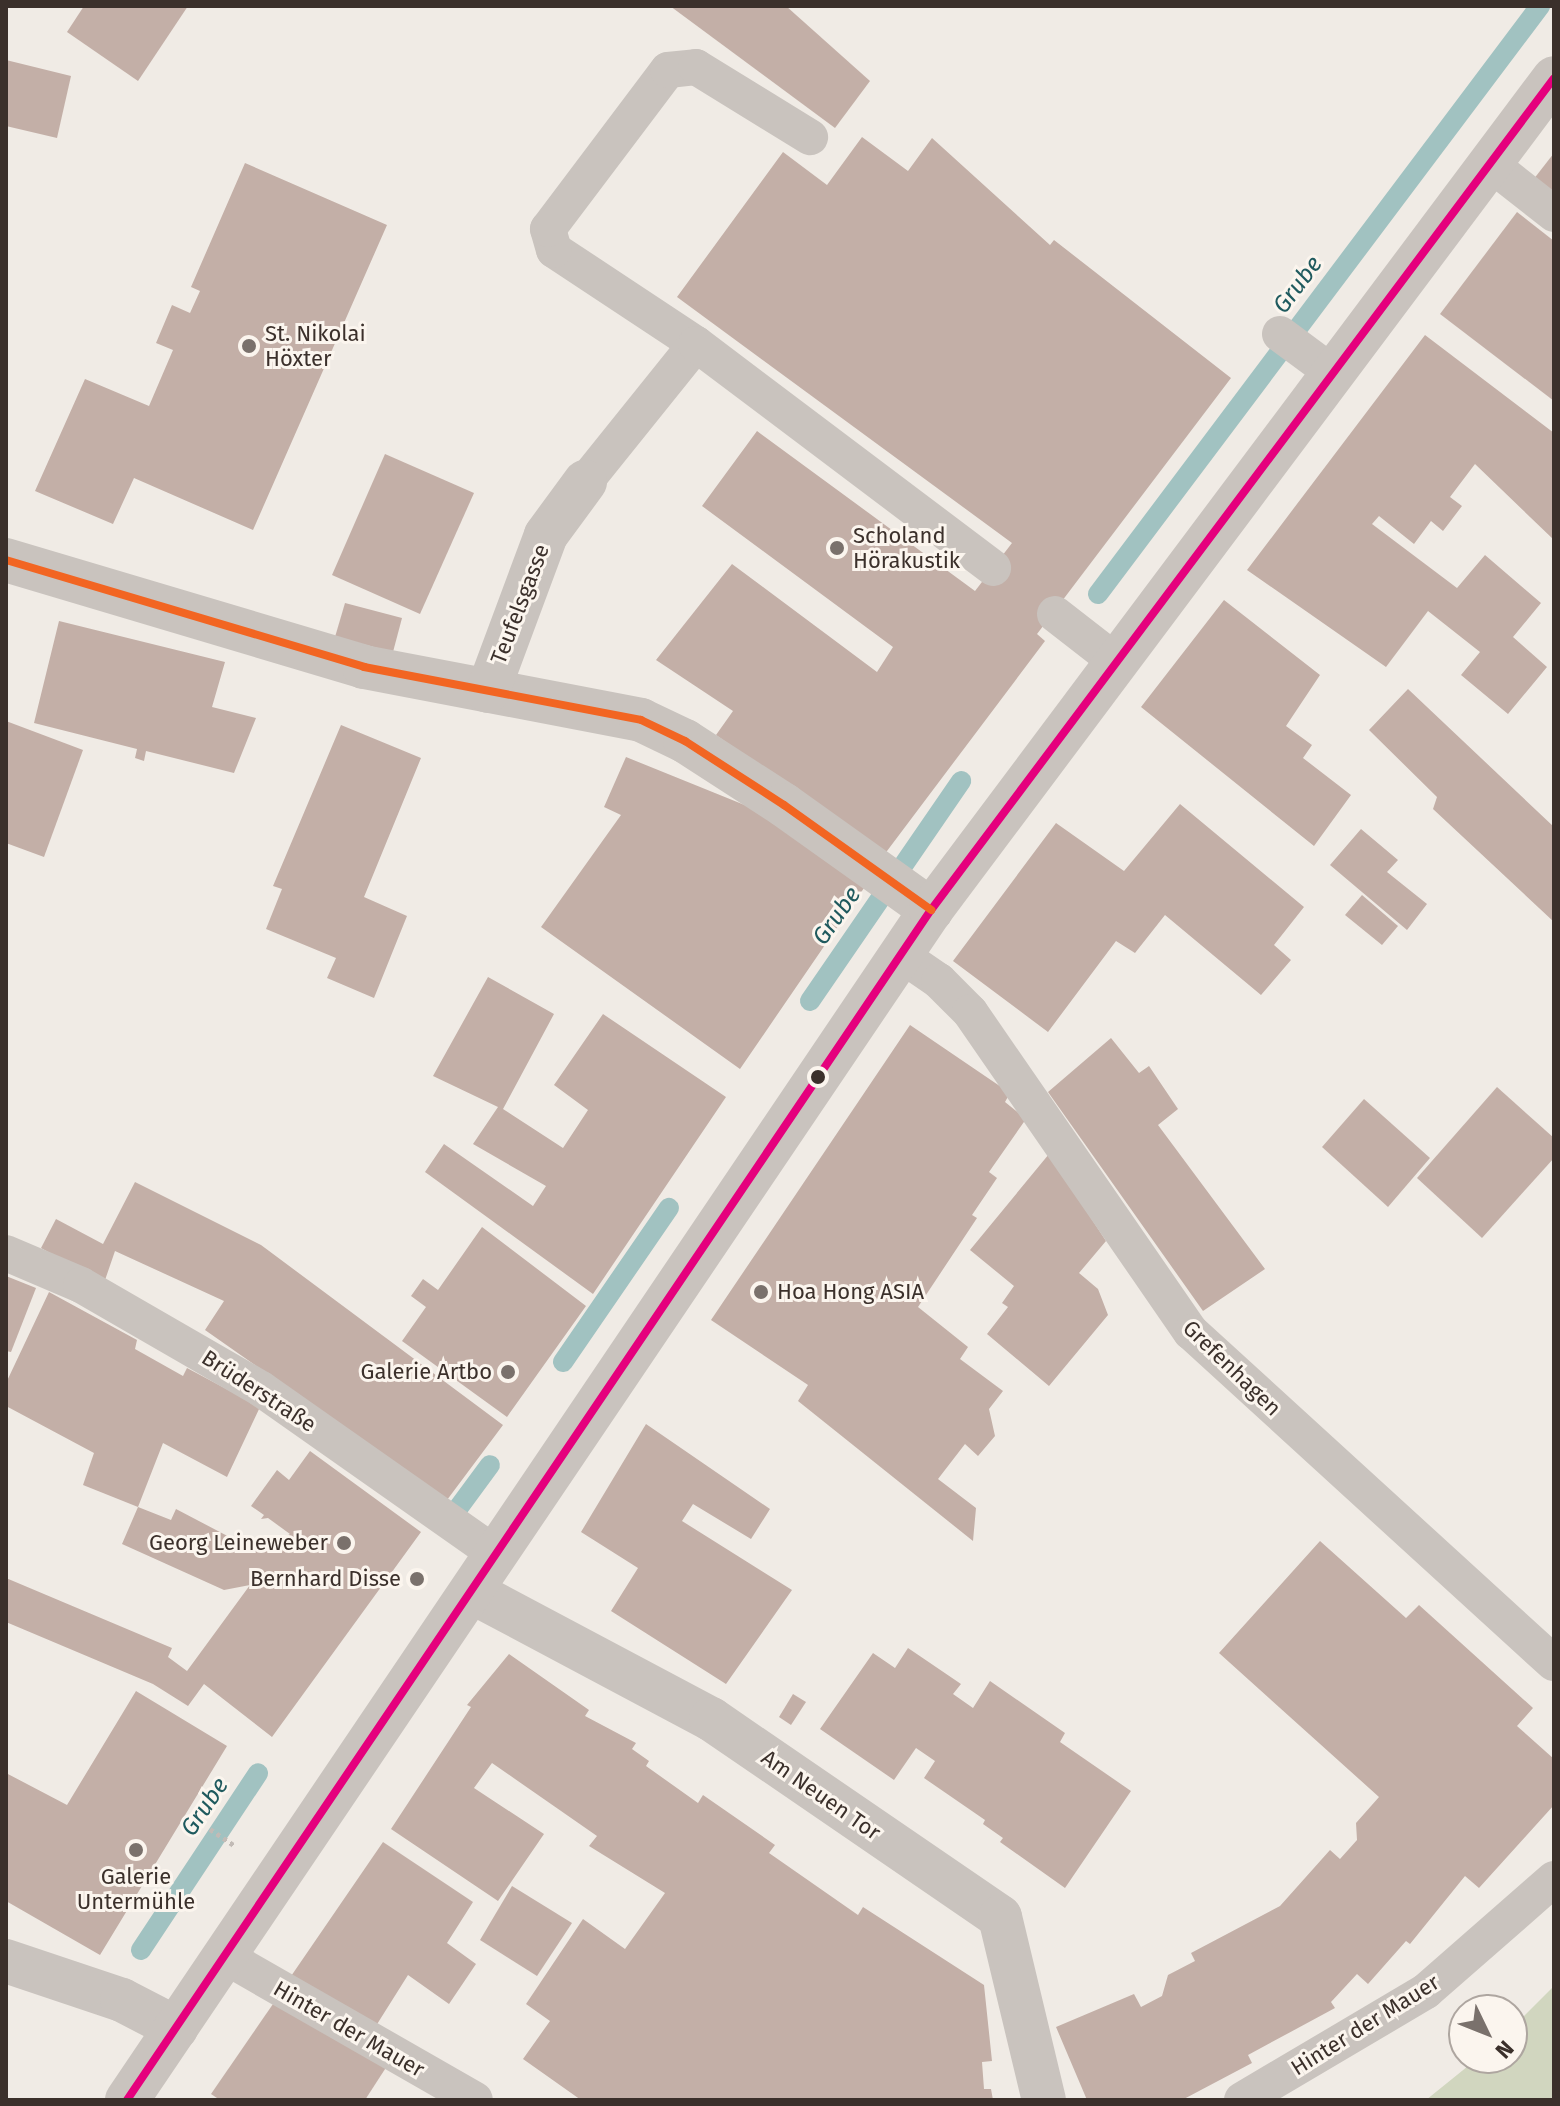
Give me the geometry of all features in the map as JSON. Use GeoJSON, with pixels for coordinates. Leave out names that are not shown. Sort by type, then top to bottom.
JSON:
{"type":"FeatureCollection","features":[{"type":"Feature","properties":{"kind":"street"},"geometry":{"type":"LineString","coordinates":[[127,2100],[901,955],[905,892],[1114,660],[1554,78]]}},
{"type":"Feature","properties":{"kind":"street","name":"Teufelsgasse"},"geometry":{"type":"LineString","coordinates":[[488,691],[546,535],[585,482]]}},
{"type":"Feature","properties":{"kind":"street","name":"Teufelsgasse"},"geometry":{"type":"LineString","coordinates":[[6,560],[364,667],[641,720],[685,741],[905,892]]}},
{"type":"Feature","properties":{"kind":"street","name":"Am Neuen Tor"},"geometry":{"type":"LineString","coordinates":[[472,1592],[711,1719],[1000,1917],[1044,2100]]}},
{"type":"Feature","properties":{"kind":"street"},"geometry":{"type":"LineString","coordinates":[[6,1961],[122,2000],[176,2028]]}},
{"type":"Feature","properties":{"kind":"lane"},"geometry":{"type":"LineString","coordinates":[[810,137],[696,67],[668,70],[548,229],[554,250],[696,344],[993,568]]}},
{"type":"Feature","properties":{"kind":"lane"},"geometry":{"type":"LineString","coordinates":[[1488,162],[1554,214]]}},
{"type":"Feature","properties":{"kind":"lane"},"geometry":{"type":"LineString","coordinates":[[1287,338],[1330,371]]}},
{"type":"Feature","properties":{"kind":"lane"},"geometry":{"type":"LineString","coordinates":[[585,482],[696,344]]}},
{"type":"Feature","properties":{"kind":"lane"},"geometry":{"type":"LineString","coordinates":[[1055,614],[1114,660]]}},
{"type":"Feature","properties":{"kind":"lane","name":"Grefenhagen"},"geometry":{"type":"LineString","coordinates":[[901,955],[939,981],[970,1012],[1191,1332],[1554,1663]]}},
{"type":"Feature","properties":{"kind":"lane","name":"Brüderstraße"},"geometry":{"type":"LineString","coordinates":[[6,1253],[81,1285],[235,1373],[496,1554]]}},
{"type":"Feature","properties":{"kind":"lane","name":"Hinter der Mauer"},"geometry":{"type":"LineString","coordinates":[[1242,2100],[1426,1991],[1554,1879]]}},
{"type":"Feature","properties":{"kind":"lane","name":"Hinter der Mauer"},"geometry":{"type":"LineString","coordinates":[[224,1956],[475,2100]]}},
{"type":"Feature","properties":{"kind":"path"},"geometry":{"type":"LineString","coordinates":[[210,1829],[227,1841]]}},
{"type":"Feature","properties":{"kind":"green space"},"geometry":{"type":"Polygon","coordinates":[[[1554,1986],[1554,2100],[1426,2100],[1458,2074],[1528,2074],[1528,2012],[1554,1986]]]}},
{"type":"Feature","properties":{"kind":"building"},"geometry":{"type":"Polygon","coordinates":[[[84,6],[188,6],[138,81],[67,32],[84,6]]]}},
{"type":"Feature","properties":{"kind":"building"},"geometry":{"type":"Polygon","coordinates":[[[670,6],[786,6],[870,81],[835,128],[670,6]]]}},
{"type":"Feature","properties":{"kind":"building"},"geometry":{"type":"Polygon","coordinates":[[[6,60],[71,76],[57,138],[6,126],[6,60]]]}},
{"type":"Feature","properties":{"kind":"building"},"geometry":{"type":"Polygon","coordinates":[[[862,137],[908,171],[932,138],[1050,245],[1054,240],[1231,378],[1037,634],[1045,641],[884,855],[716,735],[733,711],[656,660],[732,564],[877,672],[893,647],[702,506],[757,431],[975,591],[1012,543],[677,297],[783,152],[827,185],[862,137]]]}},
{"type":"Feature","properties":{"kind":"building"},"geometry":{"type":"Polygon","coordinates":[[[1554,153],[1554,197],[1533,180],[1554,153]]]}},
{"type":"Feature","properties":{"kind":"building","name":"St. Nikolai Höxter"},"geometry":{"type":"Polygon","coordinates":[[[245,163],[387,225],[253,530],[134,478],[113,524],[35,491],[85,379],[149,406],[173,350],[156,343],[172,305],[190,313],[200,291],[191,287],[245,163]]]}},
{"type":"Feature","properties":{"kind":"building"},"geometry":{"type":"Polygon","coordinates":[[[1517,212],[1554,241],[1554,401],[1440,314],[1517,212]]]}},
{"type":"Feature","properties":{"kind":"building"},"geometry":{"type":"Polygon","coordinates":[[[1425,335],[1554,433],[1554,540],[1475,464],[1450,497],[1462,506],[1443,531],[1431,521],[1414,544],[1379,516],[1372,524],[1457,588],[1485,555],[1541,603],[1513,637],[1547,667],[1508,714],[1461,675],[1480,652],[1428,611],[1386,667],[1247,570],[1425,335]]]}},
{"type":"Feature","properties":{"kind":"building"},"geometry":{"type":"Polygon","coordinates":[[[385,454],[474,493],[420,614],[332,575],[385,454]]]}},
{"type":"Feature","properties":{"kind":"building"},"geometry":{"type":"Polygon","coordinates":[[[1224,600],[1320,675],[1286,726],[1312,745],[1303,758],[1351,795],[1314,846],[1141,707],[1224,600]]]}},
{"type":"Feature","properties":{"kind":"building"},"geometry":{"type":"Polygon","coordinates":[[[345,603],[402,618],[393,652],[335,637],[345,603]]]}},
{"type":"Feature","properties":{"kind":"building"},"geometry":{"type":"Polygon","coordinates":[[[59,621],[225,662],[212,707],[256,718],[234,773],[146,751],[144,761],[135,758],[137,749],[34,723],[59,621]]]}},
{"type":"Feature","properties":{"kind":"building"},"geometry":{"type":"Polygon","coordinates":[[[1408,689],[1554,827],[1554,922],[1433,809],[1437,797],[1369,730],[1408,689]]]}},
{"type":"Feature","properties":{"kind":"building"},"geometry":{"type":"Polygon","coordinates":[[[6,721],[83,750],[44,857],[6,843],[6,721]]]}},
{"type":"Feature","properties":{"kind":"building"},"geometry":{"type":"Polygon","coordinates":[[[341,725],[421,758],[364,897],[407,916],[374,998],[327,978],[336,958],[266,929],[282,889],[273,886],[341,725]]]}},
{"type":"Feature","properties":{"kind":"building"},"geometry":{"type":"Polygon","coordinates":[[[626,757],[752,808],[864,888],[740,1069],[541,927],[621,815],[604,807],[626,757]]]}},
{"type":"Feature","properties":{"kind":"building"},"geometry":{"type":"Polygon","coordinates":[[[1180,804],[1304,907],[1274,945],[1291,960],[1261,995],[1165,915],[1135,953],[1116,941],[1048,1032],[953,961],[1056,823],[1124,871],[1180,804]]]}},
{"type":"Feature","properties":{"kind":"building"},"geometry":{"type":"Polygon","coordinates":[[[1361,829],[1398,860],[1387,872],[1427,904],[1407,930],[1330,865],[1361,829]]]}},
{"type":"Feature","properties":{"kind":"building"},"geometry":{"type":"Polygon","coordinates":[[[1362,895],[1398,926],[1382,945],[1345,915],[1362,895]]]}},
{"type":"Feature","properties":{"kind":"building"},"geometry":{"type":"Polygon","coordinates":[[[488,977],[554,1014],[503,1109],[563,1148],[588,1110],[554,1085],[603,1014],[726,1097],[593,1294],[425,1172],[444,1144],[533,1206],[546,1186],[473,1144],[498,1107],[433,1076],[488,977]]]}},
{"type":"Feature","properties":{"kind":"building"},"geometry":{"type":"Polygon","coordinates":[[[910,1025],[1010,1093],[1005,1102],[1026,1119],[989,1172],[997,1178],[972,1215],[977,1218],[918,1307],[968,1347],[960,1359],[1003,1391],[989,1409],[995,1436],[978,1456],[965,1444],[938,1479],[976,1508],[973,1541],[798,1401],[808,1385],[711,1320],[910,1025]]]}},
{"type":"Feature","properties":{"kind":"building"},"geometry":{"type":"Polygon","coordinates":[[[1111,1038],[1139,1073],[1149,1066],[1178,1109],[1158,1125],[1265,1269],[1203,1311],[1048,1092],[1111,1038]]]}},
{"type":"Feature","properties":{"kind":"building"},"geometry":{"type":"Polygon","coordinates":[[[1497,1087],[1554,1138],[1554,1158],[1482,1238],[1417,1178],[1497,1087]]]}},
{"type":"Feature","properties":{"kind":"building"},"geometry":{"type":"Polygon","coordinates":[[[1364,1099],[1430,1158],[1388,1207],[1322,1147],[1364,1099]]]}},
{"type":"Feature","properties":{"kind":"building"},"geometry":{"type":"Polygon","coordinates":[[[1049,1154],[1106,1241],[1079,1273],[1098,1289],[1108,1315],[1049,1386],[987,1334],[1008,1307],[1002,1303],[1014,1286],[970,1250],[1049,1154]]]}},
{"type":"Feature","properties":{"kind":"building"},"geometry":{"type":"Polygon","coordinates":[[[135,1182],[261,1245],[503,1425],[447,1500],[205,1330],[224,1301],[115,1251],[104,1283],[41,1248],[56,1219],[103,1244],[135,1182]]]}},
{"type":"Feature","properties":{"kind":"building"},"geometry":{"type":"Polygon","coordinates":[[[482,1227],[586,1306],[507,1417],[402,1341],[426,1307],[411,1296],[423,1279],[438,1290],[482,1227]]]}},
{"type":"Feature","properties":{"kind":"building"},"geometry":{"type":"Polygon","coordinates":[[[6,1276],[36,1288],[11,1352],[6,1351],[6,1276]]]}},
{"type":"Feature","properties":{"kind":"building"},"geometry":{"type":"Polygon","coordinates":[[[49,1292],[137,1340],[135,1349],[183,1376],[187,1368],[260,1407],[227,1477],[163,1443],[138,1507],[83,1485],[94,1453],[6,1406],[6,1383],[49,1292]]]}},
{"type":"Feature","properties":{"kind":"building"},"geometry":{"type":"Polygon","coordinates":[[[646,1424],[770,1509],[751,1539],[693,1504],[682,1521],[792,1590],[726,1684],[611,1611],[638,1568],[581,1532],[646,1424]]]}},
{"type":"Feature","properties":{"kind":"building"},"geometry":{"type":"Polygon","coordinates":[[[310,1451],[421,1532],[272,1737],[204,1684],[188,1706],[153,1684],[6,1622],[6,1578],[172,1648],[168,1657],[187,1671],[250,1585],[224,1590],[122,1544],[138,1507],[171,1520],[176,1509],[258,1552],[290,1534],[268,1518],[261,1519],[264,1515],[251,1506],[277,1470],[289,1480],[310,1451]]]}},
{"type":"Feature","properties":{"kind":"building"},"geometry":{"type":"Polygon","coordinates":[[[1320,1541],[1406,1618],[1419,1605],[1533,1708],[1517,1726],[1554,1759],[1554,1805],[1479,1888],[1465,1876],[1410,1944],[1406,1941],[1368,1984],[1357,1974],[1331,2002],[1335,2008],[1248,2055],[1252,2063],[1182,2100],[1087,2100],[1056,2027],[1134,1994],[1141,2007],[1162,1996],[1168,1975],[1195,1961],[1191,1953],[1280,1906],[1330,1850],[1340,1859],[1357,1840],[1356,1823],[1379,1797],[1219,1653],[1320,1541]]]}},
{"type":"Feature","properties":{"kind":"building"},"geometry":{"type":"Polygon","coordinates":[[[908,1648],[961,1684],[953,1694],[973,1708],[990,1681],[1065,1733],[1060,1742],[1131,1791],[1065,1888],[1000,1842],[1003,1838],[983,1824],[985,1820],[924,1778],[935,1761],[916,1748],[894,1780],[820,1729],[873,1653],[895,1668],[908,1648]]]}},
{"type":"Feature","properties":{"kind":"building"},"geometry":{"type":"Polygon","coordinates":[[[509,1654],[589,1710],[585,1716],[636,1743],[632,1749],[649,1761],[646,1766],[698,1803],[703,1795],[775,1845],[769,1853],[858,1915],[863,1907],[984,1985],[992,2061],[982,2062],[984,2089],[991,2089],[993,2100],[581,2100],[523,2059],[550,2021],[526,2004],[583,1919],[625,1949],[665,1893],[589,1846],[597,1836],[492,1763],[474,1788],[544,1834],[498,1901],[391,1829],[471,1707],[467,1705],[509,1654]]]}},
{"type":"Feature","properties":{"kind":"building"},"geometry":{"type":"Polygon","coordinates":[[[136,1691],[227,1746],[100,1955],[6,1901],[6,1773],[67,1805],[136,1691]]]}},
{"type":"Feature","properties":{"kind":"building"},"geometry":{"type":"Polygon","coordinates":[[[793,1694],[806,1702],[791,1725],[779,1717],[793,1694]]]}},
{"type":"Feature","properties":{"kind":"building"},"geometry":{"type":"Polygon","coordinates":[[[383,1842],[473,1902],[447,1943],[476,1964],[449,2004],[408,1975],[374,2029],[287,1982],[383,1842]]]}},
{"type":"Feature","properties":{"kind":"building"},"geometry":{"type":"Polygon","coordinates":[[[512,1886],[572,1923],[537,1976],[480,1940],[512,1886]]]}},
{"type":"Feature","properties":{"kind":"building"},"geometry":{"type":"Polygon","coordinates":[[[273,2004],[387,2066],[365,2100],[220,2100],[211,2094],[273,2004]]]}},
{"type":"Feature","properties":{"kind":"waterway","name":"Grube"},"geometry":{"type":"LineString","coordinates":[[1098,594],[1540,6]]}},
{"type":"Feature","properties":{"kind":"waterway","name":"Grube"},"geometry":{"type":"LineString","coordinates":[[810,1001],[961,781]]}},
{"type":"Feature","properties":{"kind":"waterway","name":"Grube"},"geometry":{"type":"LineString","coordinates":[[563,1362],[669,1208]]}},
{"type":"Feature","properties":{"kind":"waterway","name":"Grube"},"geometry":{"type":"LineString","coordinates":[[459,1507],[490,1465]]}},
{"type":"Feature","properties":{"kind":"waterway","name":"Grube"},"geometry":{"type":"LineString","coordinates":[[141,1950],[258,1773]]}},
{"type":"Feature","properties":{"kind":"transit line"},"geometry":{"type":"LineString","coordinates":[[127,2100],[931,910],[1554,78]]}},
{"type":"Feature","properties":{"kind":"transit line"},"geometry":{"type":"LineString","coordinates":[[6,560],[364,667],[641,720],[685,741],[784,805],[931,910]]}},
{"type":"Feature","properties":{"kind":"place","name":"St. Nikolai Höxter"},"geometry":{"type":"Point","coordinates":[249,346]}},
{"type":"Feature","properties":{"kind":"place","name":"Scholand Hörakustik"},"geometry":{"type":"Point","coordinates":[837,548]}},
{"type":"Feature","properties":{"kind":"place","name":"Hoa Hong ASIA"},"geometry":{"type":"Point","coordinates":[761,1292]}},
{"type":"Feature","properties":{"kind":"place","name":"Galerie Artbo"},"geometry":{"type":"Point","coordinates":[508,1372]}},
{"type":"Feature","properties":{"kind":"place","name":"Georg Leineweber"},"geometry":{"type":"Point","coordinates":[344,1543]}},
{"type":"Feature","properties":{"kind":"place","name":"Bernhard Disse"},"geometry":{"type":"Point","coordinates":[417,1579]}},
{"type":"Feature","properties":{"kind":"place","name":"Galerie Untermühle"},"geometry":{"type":"Point","coordinates":[136,1850]}}]}
